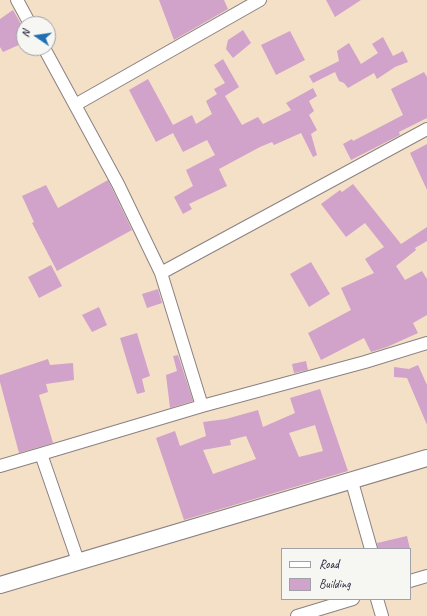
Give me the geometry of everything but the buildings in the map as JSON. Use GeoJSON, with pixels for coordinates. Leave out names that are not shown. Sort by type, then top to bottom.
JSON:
{"type":"FeatureCollection","features":[{"type":"Feature","properties":{"kind":"street"},"geometry":{"type":"LineString","coordinates":[[17,0],[26,16]]}},
{"type":"Feature","properties":{"kind":"street"},"geometry":{"type":"LineString","coordinates":[[75,105],[260,0]]}},
{"type":"Feature","properties":{"kind":"street"},"geometry":{"type":"LineString","coordinates":[[48,56],[118,184],[161,274],[202,406]]}},
{"type":"Feature","properties":{"kind":"street"},"geometry":{"type":"LineString","coordinates":[[161,274],[427,129]]}},
{"type":"Feature","properties":{"kind":"street"},"geometry":{"type":"LineString","coordinates":[[0,466],[202,406],[365,362],[427,343]]}},
{"type":"Feature","properties":{"kind":"street"},"geometry":{"type":"LineString","coordinates":[[41,454],[78,561]]}},
{"type":"Feature","properties":{"kind":"street"},"geometry":{"type":"LineString","coordinates":[[0,585],[352,482],[427,458]]}},
{"type":"Feature","properties":{"kind":"street"},"geometry":{"type":"LineString","coordinates":[[352,482],[371,548]]}},
{"type":"Feature","properties":{"kind":"street"},"geometry":{"type":"LineString","coordinates":[[411,581],[427,576]]}},
{"type":"Feature","properties":{"kind":"street"},"geometry":{"type":"LineString","coordinates":[[296,616],[350,600]]}},
{"type":"Feature","properties":{"kind":"street"},"geometry":{"type":"LineString","coordinates":[[377,600],[382,616]]}}]}
